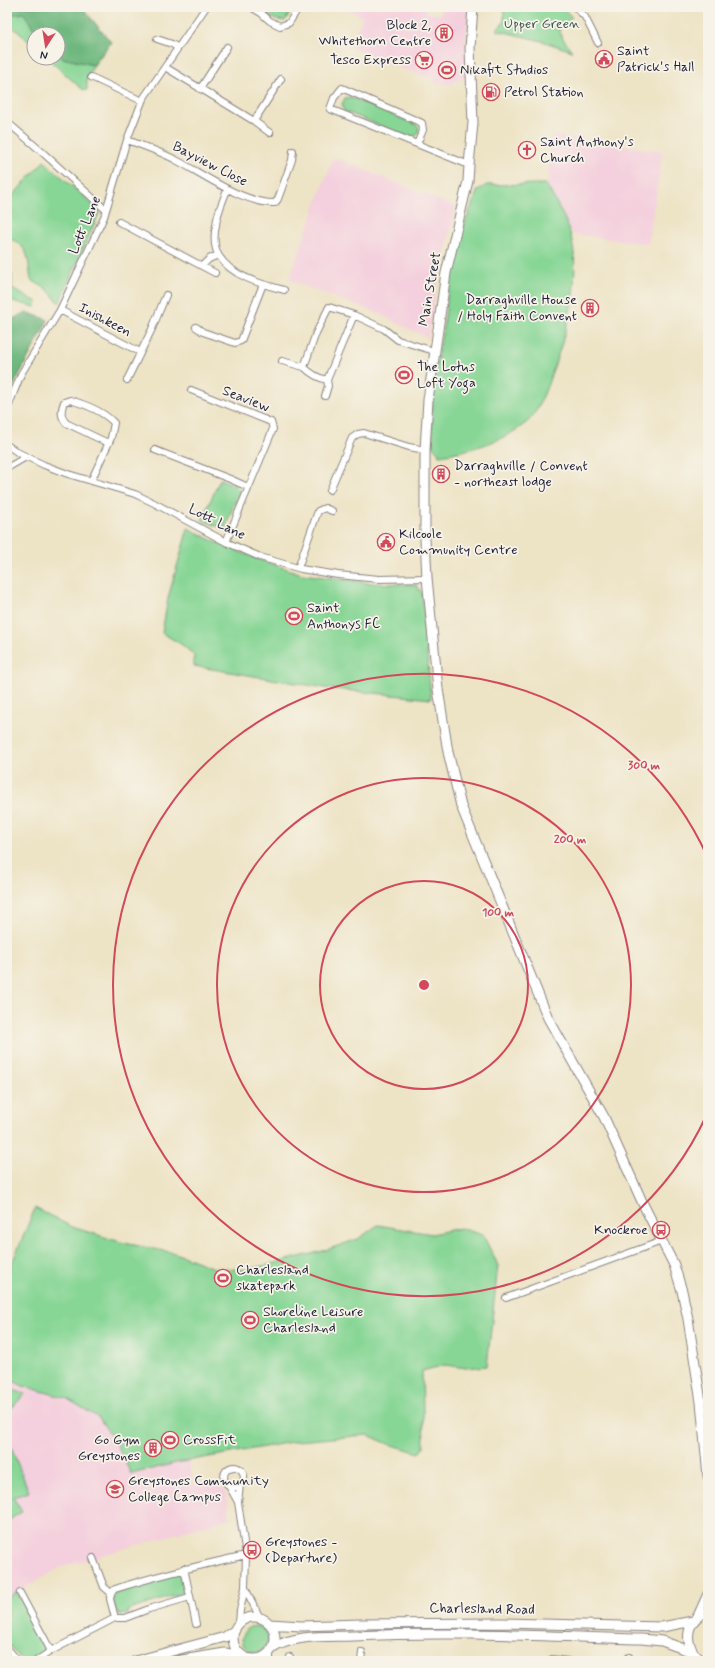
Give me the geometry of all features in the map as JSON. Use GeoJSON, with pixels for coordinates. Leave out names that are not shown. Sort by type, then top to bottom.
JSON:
{"type":"FeatureCollection","features":[{"type":"Feature","properties":{"kind":"main road","name":"Main Street"},"geometry":{"type":"LineString","coordinates":[[473,7],[470,48],[473,123],[470,165],[468,181],[446,273],[428,400],[425,450],[427,578],[438,689],[448,752],[461,806],[548,1018],[604,1117],[644,1206],[674,1265],[682,1291],[704,1401],[708,1476]]}},
{"type":"Feature","properties":{"kind":"main road"},"geometry":{"type":"LineString","coordinates":[[698,1658],[689,1645],[689,1629],[696,1619],[708,1594]]}},
{"type":"Feature","properties":{"kind":"main road","name":"Charlesland Road"},"geometry":{"type":"LineString","coordinates":[[270,1624],[301,1626],[500,1623],[657,1627],[696,1619],[708,1612]]}},
{"type":"Feature","properties":{"kind":"main road"},"geometry":{"type":"LineString","coordinates":[[135,1661],[225,1637],[250,1618],[260,1618],[270,1624],[275,1635],[271,1654],[260,1658],[248,1659],[225,1653],[176,1661]]}},
{"type":"Feature","properties":{"kind":"main road"},"geometry":{"type":"LineString","coordinates":[[237,1627],[234,1644],[239,1652],[248,1659]]}},
{"type":"Feature","properties":{"kind":"main road","name":"Charlesland Road"},"geometry":{"type":"LineString","coordinates":[[271,1654],[283,1642],[312,1637],[432,1634],[641,1639],[662,1641],[698,1658]]}},
{"type":"Feature","properties":{"kind":"street","name":"Lott Lane"},"geometry":{"type":"LineString","coordinates":[[7,410],[22,374],[60,310],[104,217],[120,169],[127,140],[142,101],[206,7]]}},
{"type":"Feature","properties":{"kind":"street"},"geometry":{"type":"LineString","coordinates":[[251,7],[262,10],[270,21],[280,26],[289,24],[300,7]]}},
{"type":"Feature","properties":{"kind":"street"},"geometry":{"type":"LineString","coordinates":[[574,7],[585,17],[598,43]]}},
{"type":"Feature","properties":{"kind":"street"},"geometry":{"type":"LineString","coordinates":[[157,39],[172,44],[178,48]]}},
{"type":"Feature","properties":{"kind":"street"},"geometry":{"type":"LineString","coordinates":[[200,89],[227,47]]}},
{"type":"Feature","properties":{"kind":"street"},"geometry":{"type":"LineString","coordinates":[[165,68],[254,121],[270,133]]}},
{"type":"Feature","properties":{"kind":"street"},"geometry":{"type":"LineString","coordinates":[[91,77],[142,101]]}},
{"type":"Feature","properties":{"kind":"street"},"geometry":{"type":"LineString","coordinates":[[254,121],[281,79]]}},
{"type":"Feature","properties":{"kind":"street"},"geometry":{"type":"LineString","coordinates":[[417,144],[423,130],[422,123],[342,88],[334,98],[330,109],[417,144],[470,165]]}},
{"type":"Feature","properties":{"kind":"street"},"geometry":{"type":"LineString","coordinates":[[7,122],[53,161],[106,210]]}},
{"type":"Feature","properties":{"kind":"street","name":"Bayview Close"},"geometry":{"type":"LineString","coordinates":[[127,140],[176,160],[227,190],[267,203],[275,203],[280,196],[292,160],[293,151]]}},
{"type":"Feature","properties":{"kind":"street"},"geometry":{"type":"LineString","coordinates":[[227,190],[216,224],[215,246],[218,255],[225,264],[236,272],[263,284],[284,290]]}},
{"type":"Feature","properties":{"kind":"street"},"geometry":{"type":"LineString","coordinates":[[119,222],[215,273]]}},
{"type":"Feature","properties":{"kind":"street"},"geometry":{"type":"LineString","coordinates":[[202,266],[209,259],[218,255]]}},
{"type":"Feature","properties":{"kind":"street"},"geometry":{"type":"LineString","coordinates":[[196,327],[202,332],[235,343],[240,341],[263,284]]}},
{"type":"Feature","properties":{"kind":"street","name":"Inishkeen"},"geometry":{"type":"LineString","coordinates":[[127,380],[152,329],[166,295]]}},
{"type":"Feature","properties":{"kind":"street"},"geometry":{"type":"LineString","coordinates":[[304,367],[329,308],[354,315],[384,330],[398,340],[434,351]]}},
{"type":"Feature","properties":{"kind":"street","name":"Inishkeen"},"geometry":{"type":"LineString","coordinates":[[60,310],[140,352]]}},
{"type":"Feature","properties":{"kind":"street"},"geometry":{"type":"LineString","coordinates":[[325,396],[328,386],[327,380],[354,315]]}},
{"type":"Feature","properties":{"kind":"street"},"geometry":{"type":"LineString","coordinates":[[282,361],[304,367],[314,375],[327,380]]}},
{"type":"Feature","properties":{"kind":"street","name":"Seaview"},"geometry":{"type":"LineString","coordinates":[[191,390],[271,422],[273,429],[226,542]]}},
{"type":"Feature","properties":{"kind":"street"},"geometry":{"type":"LineString","coordinates":[[91,482],[108,443],[114,429],[114,423],[77,402],[70,400],[64,402],[61,412],[62,419],[66,423],[108,443]]}},
{"type":"Feature","properties":{"kind":"street"},"geometry":{"type":"LineString","coordinates":[[330,490],[352,438],[358,434],[364,433],[409,447],[425,450]]}},
{"type":"Feature","properties":{"kind":"street","name":"Lott Lane"},"geometry":{"type":"LineString","coordinates":[[7,445],[10,449],[26,457],[68,474],[135,494],[154,502],[226,542],[260,557],[298,568],[338,575],[379,579],[427,578]]}},
{"type":"Feature","properties":{"kind":"street"},"geometry":{"type":"LineString","coordinates":[[155,450],[248,487]]}},
{"type":"Feature","properties":{"kind":"street"},"geometry":{"type":"LineString","coordinates":[[7,468],[26,457]]}},
{"type":"Feature","properties":{"kind":"street"},"geometry":{"type":"LineString","coordinates":[[298,568],[318,511],[325,508],[332,511]]}},
{"type":"Feature","properties":{"kind":"street"},"geometry":{"type":"LineString","coordinates":[[506,1298],[662,1241]]}},
{"type":"Feature","properties":{"kind":"street"},"geometry":{"type":"LineString","coordinates":[[237,1627],[245,1588],[246,1555],[238,1502],[240,1485],[244,1479],[244,1473],[240,1468],[233,1466],[227,1469],[224,1474],[224,1481],[229,1486],[238,1502]]}},
{"type":"Feature","properties":{"kind":"street"},"geometry":{"type":"LineString","coordinates":[[229,1486],[235,1487],[240,1485]]}},
{"type":"Feature","properties":{"kind":"street"},"geometry":{"type":"LineString","coordinates":[[116,1618],[110,1599],[111,1593],[114,1589],[184,1568],[246,1555]]}},
{"type":"Feature","properties":{"kind":"street"},"geometry":{"type":"LineString","coordinates":[[93,1558],[104,1587],[111,1593]]}},
{"type":"Feature","properties":{"kind":"street"},"geometry":{"type":"LineString","coordinates":[[184,1568],[196,1624]]}},
{"type":"Feature","properties":{"kind":"street"},"geometry":{"type":"LineString","coordinates":[[245,1588],[260,1618]]}},
{"type":"Feature","properties":{"kind":"street"},"geometry":{"type":"LineString","coordinates":[[20,1593],[51,1651]]}},
{"type":"Feature","properties":{"kind":"street"},"geometry":{"type":"LineString","coordinates":[[36,1661],[51,1651],[116,1618],[125,1618],[190,1597]]}},
{"type":"Feature","properties":{"kind":"street"},"geometry":{"type":"LineString","coordinates":[[7,1648],[18,1661]]}},
{"type":"Feature","properties":{"kind":"street"},"geometry":{"type":"LineString","coordinates":[[361,1661],[362,1652]]}},
{"type":"Feature","properties":{"kind":"street"},"geometry":{"type":"LineString","coordinates":[[551,1661],[552,1659],[568,1661]]}},
{"type":"Feature","properties":{"kind":"shaded area"},"geometry":{"type":"Polygon","coordinates":[[[349,7],[426,7],[426,12],[440,15],[442,7],[468,10],[465,54],[466,77],[449,84],[435,84],[435,79],[393,66],[349,46],[363,17],[348,10],[349,7]]]}},
{"type":"Feature","properties":{"kind":"shaded area"},"geometry":{"type":"Polygon","coordinates":[[[551,135],[663,151],[648,244],[573,234],[547,186],[551,135]]]}},
{"type":"Feature","properties":{"kind":"shaded area"},"geometry":{"type":"Polygon","coordinates":[[[333,157],[456,207],[437,284],[428,338],[377,313],[289,280],[333,157]]]}},
{"type":"Feature","properties":{"kind":"shaded area","name":"Greystones Community College Campus"},"geometry":{"type":"Polygon","coordinates":[[[7,1378],[23,1386],[66,1398],[99,1418],[106,1429],[176,1463],[189,1461],[194,1485],[217,1483],[227,1493],[230,1518],[61,1567],[7,1598],[7,1378]]]}},
{"type":"Feature","properties":{"kind":"green space"},"geometry":{"type":"Polygon","coordinates":[[[7,7],[89,7],[85,11],[111,42],[94,65],[66,59],[66,26],[32,26],[24,13],[7,15],[7,7]]]}},
{"type":"Feature","properties":{"kind":"green space"},"geometry":{"type":"Polygon","coordinates":[[[268,7],[294,7],[285,21],[277,20],[269,14],[267,11],[268,7]]]}},
{"type":"Feature","properties":{"kind":"green space","name":"Upper Green"},"geometry":{"type":"Polygon","coordinates":[[[504,7],[562,7],[572,17],[566,22],[560,24],[560,32],[563,39],[572,51],[542,41],[496,30],[504,22],[504,7]]]}},
{"type":"Feature","properties":{"kind":"green space"},"geometry":{"type":"Polygon","coordinates":[[[24,13],[32,26],[26,26],[26,39],[7,22],[7,15],[24,13]]]}},
{"type":"Feature","properties":{"kind":"green space"},"geometry":{"type":"Polygon","coordinates":[[[66,59],[94,65],[87,78],[87,90],[82,89],[56,66],[66,66],[66,59]]]}},
{"type":"Feature","properties":{"kind":"green space"},"geometry":{"type":"Polygon","coordinates":[[[350,97],[417,125],[419,127],[419,132],[416,136],[408,137],[344,111],[342,104],[345,98],[350,97]]]}},
{"type":"Feature","properties":{"kind":"green space"},"geometry":{"type":"Polygon","coordinates":[[[44,161],[100,211],[59,303],[47,289],[31,280],[28,259],[24,249],[15,241],[7,237],[7,202],[44,161]]]}},
{"type":"Feature","properties":{"kind":"green space"},"geometry":{"type":"Polygon","coordinates":[[[546,184],[567,224],[572,242],[574,279],[569,318],[545,392],[530,419],[517,430],[485,445],[439,455],[433,447],[432,431],[436,369],[454,258],[470,209],[478,190],[487,185],[546,184]]]}},
{"type":"Feature","properties":{"kind":"green space"},"geometry":{"type":"Polygon","coordinates":[[[7,260],[12,275],[12,289],[37,302],[36,307],[7,300],[7,260]]]}},
{"type":"Feature","properties":{"kind":"green space"},"geometry":{"type":"Polygon","coordinates":[[[26,312],[48,320],[10,392],[7,390],[7,322],[26,312]]]}},
{"type":"Feature","properties":{"kind":"green space"},"geometry":{"type":"Polygon","coordinates":[[[220,479],[234,485],[240,491],[225,529],[202,520],[220,479]]]}},
{"type":"Feature","properties":{"kind":"green space","name":"Saint Anthonys FC"},"geometry":{"type":"Polygon","coordinates":[[[188,528],[213,541],[260,560],[302,574],[370,583],[416,585],[422,593],[431,699],[325,688],[194,666],[194,655],[181,644],[162,633],[168,598],[188,528]]]}},
{"type":"Feature","properties":{"kind":"green space","name":"Shoreline Leisure Charlesland"},"geometry":{"type":"Polygon","coordinates":[[[35,1208],[72,1227],[124,1243],[175,1253],[214,1268],[247,1270],[323,1251],[358,1239],[378,1225],[432,1234],[460,1228],[483,1235],[498,1265],[487,1366],[466,1368],[445,1365],[422,1371],[424,1447],[419,1453],[386,1443],[368,1435],[297,1441],[176,1463],[131,1474],[116,1443],[99,1418],[66,1398],[23,1386],[7,1378],[7,1275],[35,1208]]]}},
{"type":"Feature","properties":{"kind":"green space"},"geometry":{"type":"Polygon","coordinates":[[[7,1388],[25,1394],[7,1413],[7,1388]]]}},
{"type":"Feature","properties":{"kind":"green space"},"geometry":{"type":"Polygon","coordinates":[[[9,1442],[29,1492],[13,1497],[22,1512],[7,1521],[7,1444],[9,1442]]]}},
{"type":"Feature","properties":{"kind":"green space"},"geometry":{"type":"Polygon","coordinates":[[[175,1574],[180,1576],[183,1593],[129,1610],[128,1614],[121,1615],[117,1613],[112,1598],[116,1593],[175,1574]]]}},
{"type":"Feature","properties":{"kind":"green space"},"geometry":{"type":"Polygon","coordinates":[[[17,1592],[45,1646],[45,1652],[30,1661],[22,1660],[7,1643],[7,1598],[17,1592]]]}},
{"type":"Feature","properties":{"kind":"green space"},"geometry":{"type":"Polygon","coordinates":[[[255,1626],[264,1630],[268,1639],[264,1648],[255,1652],[246,1648],[242,1639],[246,1630],[255,1626]]]}},
{"type":"Feature","properties":{"kind":"place","name":"Block 2, Whitethorn Centre"},"geometry":{"type":"Point","coordinates":[444,33]}},
{"type":"Feature","properties":{"kind":"place","name":"Saint Patrick's Hall"},"geometry":{"type":"Point","coordinates":[604,59]}},
{"type":"Feature","properties":{"kind":"place","name":"Tesco Express"},"geometry":{"type":"Point","coordinates":[424,60]}},
{"type":"Feature","properties":{"kind":"place","name":"Nikafit Studios"},"geometry":{"type":"Point","coordinates":[447,70]}},
{"type":"Feature","properties":{"kind":"place","name":"Petrol Station"},"geometry":{"type":"Point","coordinates":[491,92]}},
{"type":"Feature","properties":{"kind":"place","name":"Saint Anthony's Church"},"geometry":{"type":"Point","coordinates":[527,150]}},
{"type":"Feature","properties":{"kind":"place","name":"Darraghville House / Holy Faith Convent"},"geometry":{"type":"Point","coordinates":[590,308]}},
{"type":"Feature","properties":{"kind":"place","name":"The Lotus Loft Yoga"},"geometry":{"type":"Point","coordinates":[404,375]}},
{"type":"Feature","properties":{"kind":"place","name":"Darraghville / Convent - northeast lodge"},"geometry":{"type":"Point","coordinates":[441,474]}},
{"type":"Feature","properties":{"kind":"place","name":"Kilcoole Community Centre"},"geometry":{"type":"Point","coordinates":[386,542]}},
{"type":"Feature","properties":{"kind":"place","name":"Saint Anthonys FC"},"geometry":{"type":"Point","coordinates":[294,616]}},
{"type":"Feature","properties":{"kind":"place","name":"Knockroe"},"geometry":{"type":"Point","coordinates":[661,1230]}},
{"type":"Feature","properties":{"kind":"place","name":"Charlesland skatepark"},"geometry":{"type":"Point","coordinates":[223,1278]}},
{"type":"Feature","properties":{"kind":"place","name":"Shoreline Leisure Charlesland"},"geometry":{"type":"Point","coordinates":[250,1320]}},
{"type":"Feature","properties":{"kind":"place","name":"CrossFit"},"geometry":{"type":"Point","coordinates":[170,1440]}},
{"type":"Feature","properties":{"kind":"place","name":"Go Gym Greystones"},"geometry":{"type":"Point","coordinates":[153,1448]}},
{"type":"Feature","properties":{"kind":"place","name":"Greystones Community College Campus"},"geometry":{"type":"Point","coordinates":[115,1489]}},
{"type":"Feature","properties":{"kind":"place","name":"Greystones - (Departure)"},"geometry":{"type":"Point","coordinates":[252,1550]}}]}
